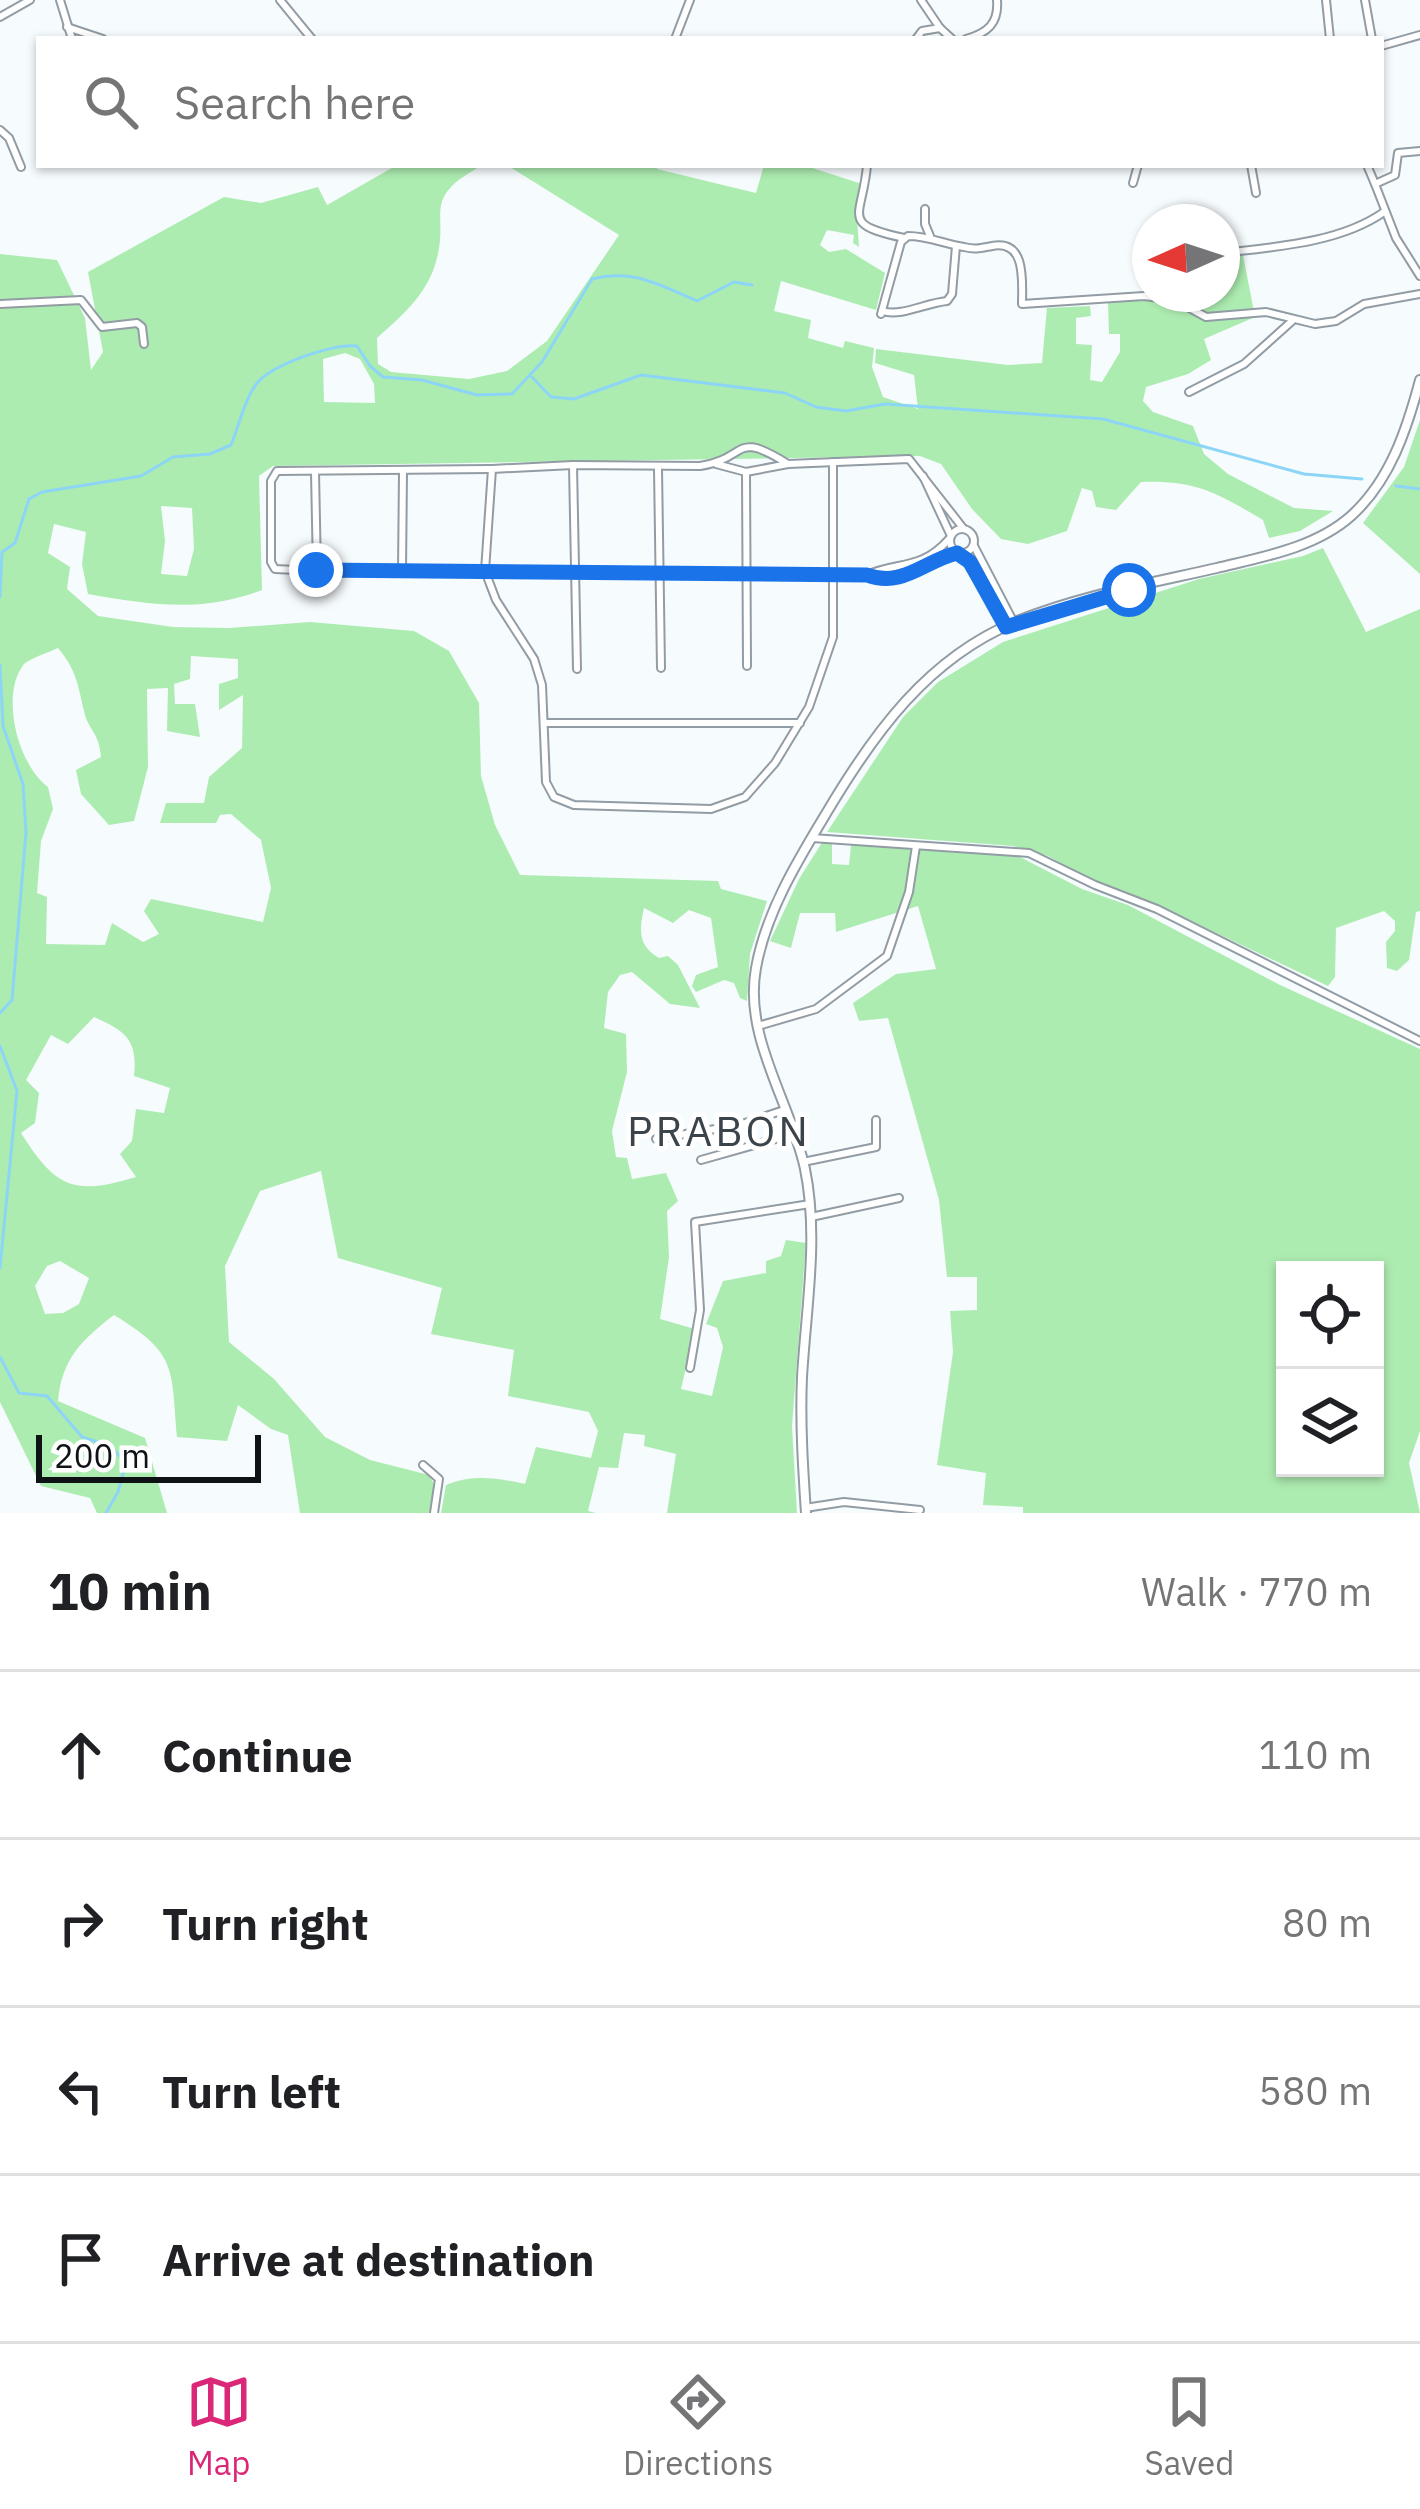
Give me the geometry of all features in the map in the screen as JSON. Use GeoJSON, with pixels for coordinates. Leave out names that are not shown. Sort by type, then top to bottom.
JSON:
{"type":"FeatureCollection","features":[{"type":"Feature","properties":{"kind":"street"},"geometry":{"type":"LineString","coordinates":[[0,17],[30,0]]}},
{"type":"Feature","properties":{"kind":"street"},"geometry":{"type":"LineString","coordinates":[[60,0],[71,36]]}},
{"type":"Feature","properties":{"kind":"street"},"geometry":{"type":"LineString","coordinates":[[280,0],[310,36]]}},
{"type":"Feature","properties":{"kind":"street"},"geometry":{"type":"LineString","coordinates":[[676,36],[690,0]]}},
{"type":"Feature","properties":{"kind":"street"},"geometry":{"type":"LineString","coordinates":[[921,0],[949,36]]}},
{"type":"Feature","properties":{"kind":"street"},"geometry":{"type":"LineString","coordinates":[[972,36],[992,26],[997,0]]}},
{"type":"Feature","properties":{"kind":"street"},"geometry":{"type":"LineString","coordinates":[[1327,0],[1330,36]]}},
{"type":"Feature","properties":{"kind":"street"},"geometry":{"type":"LineString","coordinates":[[1365,0],[1371,34]]}},
{"type":"Feature","properties":{"kind":"street"},"geometry":{"type":"LineString","coordinates":[[67,27],[94,36]]}},
{"type":"Feature","properties":{"kind":"street"},"geometry":{"type":"LineString","coordinates":[[918,36],[940,28]]}},
{"type":"Feature","properties":{"kind":"street"},"geometry":{"type":"LineString","coordinates":[[1384,45],[1420,35]]}},
{"type":"Feature","properties":{"kind":"street"},"geometry":{"type":"LineString","coordinates":[[0,130],[9,138],[21,167]]}},
{"type":"Feature","properties":{"kind":"street"},"geometry":{"type":"LineString","coordinates":[[1375,184],[1395,175],[1398,154],[1420,152]]}},
{"type":"Feature","properties":{"kind":"street"},"geometry":{"type":"LineString","coordinates":[[866,168],[860,198],[860,222],[865,228],[904,238],[931,236],[978,250],[1000,245],[1018,256],[1022,304],[1132,295]]}},
{"type":"Feature","properties":{"kind":"street"},"geometry":{"type":"LineString","coordinates":[[1133,183],[1137,168]]}},
{"type":"Feature","properties":{"kind":"street"},"geometry":{"type":"LineString","coordinates":[[1252,168],[1256,193]]}},
{"type":"Feature","properties":{"kind":"street"},"geometry":{"type":"LineString","coordinates":[[1368,168],[1384,212],[1420,277]]}},
{"type":"Feature","properties":{"kind":"street"},"geometry":{"type":"LineString","coordinates":[[926,208],[925,224],[931,236]]}},
{"type":"Feature","properties":{"kind":"street"},"geometry":{"type":"LineString","coordinates":[[1240,250],[1328,236],[1368,223],[1384,212]]}},
{"type":"Feature","properties":{"kind":"street"},"geometry":{"type":"LineString","coordinates":[[904,238],[882,312],[946,301],[952,294],[956,246]]}},
{"type":"Feature","properties":{"kind":"street"},"geometry":{"type":"LineString","coordinates":[[1197,312],[1206,317],[1266,312],[1292,321],[1327,323],[1364,304],[1420,294]]}},
{"type":"Feature","properties":{"kind":"street"},"geometry":{"type":"LineString","coordinates":[[0,304],[81,300],[102,326],[137,323],[144,344]]}},
{"type":"Feature","properties":{"kind":"street"},"geometry":{"type":"LineString","coordinates":[[1189,392],[1244,364],[1292,321]]}},
{"type":"Feature","properties":{"kind":"street"},"geometry":{"type":"LineString","coordinates":[[920,1510],[844,1502],[806,1510],[801,1406],[812,1216],[803,1162],[758,1026],[753,991],[759,952],[783,890],[897,707],[951,659],[1010,625],[1261,557],[1338,526],[1364,502],[1388,466],[1420,380]]}},
{"type":"Feature","properties":{"kind":"street"},"geometry":{"type":"LineString","coordinates":[[716,464],[748,445],[788,464]]}},
{"type":"Feature","properties":{"kind":"street"},"geometry":{"type":"LineString","coordinates":[[974,546],[920,566],[867,575],[275,569],[270,559],[273,474],[716,464],[746,472],[788,464],[909,459],[963,528],[973,534],[1010,625]]}},
{"type":"Feature","properties":{"kind":"street"},"geometry":{"type":"LineString","coordinates":[[492,470],[485,571],[496,600],[534,659],[545,723],[546,782],[554,797],[574,806],[663,810],[711,808],[745,797],[775,763],[821,680],[832,637],[833,462]]}},
{"type":"Feature","properties":{"kind":"street"},"geometry":{"type":"LineString","coordinates":[[573,465],[577,668]]}},
{"type":"Feature","properties":{"kind":"street"},"geometry":{"type":"LineString","coordinates":[[658,467],[661,668]]}},
{"type":"Feature","properties":{"kind":"street"},"geometry":{"type":"LineString","coordinates":[[315,471],[317,571]]}},
{"type":"Feature","properties":{"kind":"street"},"geometry":{"type":"LineString","coordinates":[[402,571],[403,472]]}},
{"type":"Feature","properties":{"kind":"street"},"geometry":{"type":"LineString","coordinates":[[746,472],[747,666]]}},
{"type":"Feature","properties":{"kind":"street"},"geometry":{"type":"LineString","coordinates":[[923,476],[959,553],[1010,625]]}},
{"type":"Feature","properties":{"kind":"street"},"geometry":{"type":"LineString","coordinates":[[920,566],[963,528]]}},
{"type":"Feature","properties":{"kind":"street"},"geometry":{"type":"LineString","coordinates":[[545,723],[800,722]]}},
{"type":"Feature","properties":{"kind":"street"},"geometry":{"type":"LineString","coordinates":[[812,838],[1029,853],[1157,909],[1420,1041]]}},
{"type":"Feature","properties":{"kind":"street"},"geometry":{"type":"LineString","coordinates":[[758,1026],[816,1009],[886,956],[915,871],[916,846]]}},
{"type":"Feature","properties":{"kind":"street"},"geometry":{"type":"LineString","coordinates":[[656,1139],[739,1125],[784,1110]]}},
{"type":"Feature","properties":{"kind":"street"},"geometry":{"type":"LineString","coordinates":[[803,1162],[876,1147],[875,1120]]}},
{"type":"Feature","properties":{"kind":"street"},"geometry":{"type":"LineString","coordinates":[[701,1160],[793,1134]]}},
{"type":"Feature","properties":{"kind":"street"},"geometry":{"type":"LineString","coordinates":[[812,1216],[899,1198]]}},
{"type":"Feature","properties":{"kind":"street"},"geometry":{"type":"LineString","coordinates":[[690,1368],[700,1310],[695,1222],[810,1204]]}},
{"type":"Feature","properties":{"kind":"street"},"geometry":{"type":"LineString","coordinates":[[423,1465],[439,1479],[434,1513]]}},
{"type":"Feature","properties":{"kind":"green space"},"geometry":{"type":"Polygon","coordinates":[[[392,168],[478,168],[443,198],[439,247],[425,287],[377,338],[378,364],[391,372],[469,379],[507,371],[547,341],[619,235],[512,168],[657,168],[756,193],[763,168],[812,168],[862,184],[856,202],[859,247],[853,243],[854,235],[827,230],[820,245],[829,252],[846,249],[885,273],[876,310],[781,281],[774,311],[811,320],[808,338],[843,348],[845,341],[874,348],[872,367],[883,397],[918,409],[914,375],[875,363],[876,349],[1008,365],[1042,363],[1047,308],[1090,306],[1091,316],[1076,318],[1076,344],[1092,345],[1090,380],[1102,382],[1120,352],[1120,334],[1109,334],[1108,301],[1132,297],[1132,312],[1240,312],[1243,255],[1255,317],[1204,339],[1211,360],[1188,374],[1146,387],[1143,401],[1153,412],[1193,426],[1204,454],[1228,474],[1294,508],[1333,511],[1300,531],[1269,538],[1263,520],[1219,496],[1177,483],[1141,482],[1116,510],[1096,507],[1092,491],[1082,488],[1067,531],[1028,544],[1001,539],[972,509],[941,464],[920,456],[273,466],[259,476],[262,590],[218,602],[176,605],[88,594],[82,564],[86,532],[54,524],[48,553],[70,567],[67,589],[98,616],[173,627],[310,622],[414,631],[449,651],[479,703],[481,776],[495,825],[520,875],[718,881],[721,889],[767,901],[750,954],[747,1001],[740,998],[734,983],[724,980],[696,992],[692,986],[696,975],[718,967],[711,918],[689,910],[673,923],[644,908],[644,943],[659,958],[668,956],[678,965],[700,1008],[670,1004],[632,972],[620,975],[608,992],[604,1028],[626,1034],[627,1072],[612,1131],[616,1157],[627,1158],[632,1179],[666,1173],[678,1201],[667,1211],[669,1257],[660,1319],[695,1329],[681,1389],[712,1396],[723,1347],[717,1328],[706,1324],[723,1281],[766,1273],[766,1261],[781,1256],[786,1240],[806,1243],[792,1426],[797,1513],[667,1513],[676,1454],[644,1446],[645,1435],[624,1433],[618,1468],[599,1467],[588,1511],[596,1513],[441,1513],[446,1485],[485,1478],[525,1484],[536,1447],[591,1458],[598,1431],[589,1412],[508,1396],[514,1350],[431,1334],[442,1288],[338,1258],[321,1171],[260,1191],[225,1266],[229,1342],[274,1379],[325,1437],[370,1460],[429,1475],[435,1486],[429,1513],[300,1513],[288,1435],[271,1429],[238,1405],[227,1441],[177,1437],[167,1365],[150,1341],[114,1315],[76,1351],[64,1373],[58,1401],[145,1438],[167,1513],[97,1513],[90,1498],[41,1486],[0,1402],[0,254],[57,260],[85,318],[91,370],[103,352],[88,272],[224,197],[261,203],[318,187],[327,205],[392,168]],[[345,353],[323,359],[324,402],[375,403],[374,384],[360,359],[345,353]],[[161,506],[165,541],[161,574],[187,576],[194,549],[192,508],[161,506]],[[58,648],[24,664],[13,693],[20,746],[48,787],[53,809],[41,841],[37,893],[47,897],[46,944],[105,945],[112,923],[143,942],[159,934],[144,911],[151,899],[263,922],[271,888],[261,840],[231,814],[220,815],[216,823],[160,823],[166,803],[204,803],[209,777],[242,748],[243,695],[219,710],[219,684],[238,678],[238,659],[191,656],[190,679],[174,684],[175,704],[195,704],[200,737],[167,731],[168,688],[147,689],[148,767],[134,821],[109,825],[81,794],[76,770],[101,757],[73,670],[58,648]],[[94,1017],[68,1044],[51,1035],[26,1080],[39,1093],[35,1123],[21,1133],[56,1176],[81,1186],[136,1177],[120,1154],[132,1141],[136,1109],[164,1113],[170,1088],[134,1076],[134,1053],[127,1038],[94,1017]],[[60,1261],[47,1266],[35,1286],[45,1314],[63,1313],[79,1304],[89,1278],[60,1261]]]}},
{"type":"Feature","properties":{"kind":"green space"},"geometry":{"type":"Polygon","coordinates":[[[1420,420],[1420,574],[1363,523],[1404,467],[1420,420]]]}},
{"type":"Feature","properties":{"kind":"green space"},"geometry":{"type":"Polygon","coordinates":[[[1323,548],[1366,632],[1420,609],[1420,911],[1416,912],[1409,960],[1397,971],[1387,968],[1386,942],[1395,931],[1395,921],[1384,911],[1336,928],[1335,977],[1328,986],[1048,856],[1013,846],[827,832],[903,717],[938,682],[1003,642],[1199,579],[1323,548]]]}},
{"type":"Feature","properties":{"kind":"green space"},"geometry":{"type":"Polygon","coordinates":[[[823,841],[832,843],[832,864],[849,865],[851,845],[1020,857],[1420,1049],[1420,1431],[1409,1463],[1420,1513],[1023,1513],[1023,1507],[983,1505],[986,1473],[937,1465],[953,1352],[950,1311],[977,1310],[977,1277],[947,1277],[939,1200],[888,1018],[859,1021],[853,1003],[896,974],[936,969],[918,906],[836,932],[835,913],[800,913],[791,948],[770,941],[823,841]]]}},
{"type":"Feature","properties":{"kind":"waterway"},"geometry":{"type":"LineString","coordinates":[[0,597],[2,552],[15,543],[29,499],[42,492],[141,476],[173,457],[210,454],[231,445],[253,388],[290,362],[320,351],[357,346],[383,377],[422,380],[477,395],[512,394],[542,362],[592,279],[634,277],[697,301],[734,282],[752,285]]}},
{"type":"Feature","properties":{"kind":"waterway"},"geometry":{"type":"LineString","coordinates":[[532,377],[551,397],[574,399],[641,375],[785,393],[816,407],[846,411],[885,404],[1103,419],[1304,474],[1362,479]]}},
{"type":"Feature","properties":{"kind":"waterway"},"geometry":{"type":"LineString","coordinates":[[1396,486],[1420,489]]}},
{"type":"Feature","properties":{"kind":"waterway"},"geometry":{"type":"LineString","coordinates":[[0,665],[3,726],[23,784],[26,832],[12,1000],[0,1013]]}},
{"type":"Feature","properties":{"kind":"waterway"},"geometry":{"type":"LineString","coordinates":[[0,1046],[17,1091],[0,1268]]}},
{"type":"Feature","properties":{"kind":"waterway"},"geometry":{"type":"LineString","coordinates":[[0,1357],[19,1393],[47,1396],[82,1437],[110,1446],[126,1463],[106,1513]]}},
{"type":"Feature","properties":{"kind":"district","name":"PRABON"},"geometry":{"type":"Point","coordinates":[719,1130]}},
{"type":"Feature","properties":{"kind":"route"},"geometry":{"type":"LineString","coordinates":[[316,570],[867,575],[891,580],[957,553],[970,562],[1006,627],[1129,590]]}}]}
